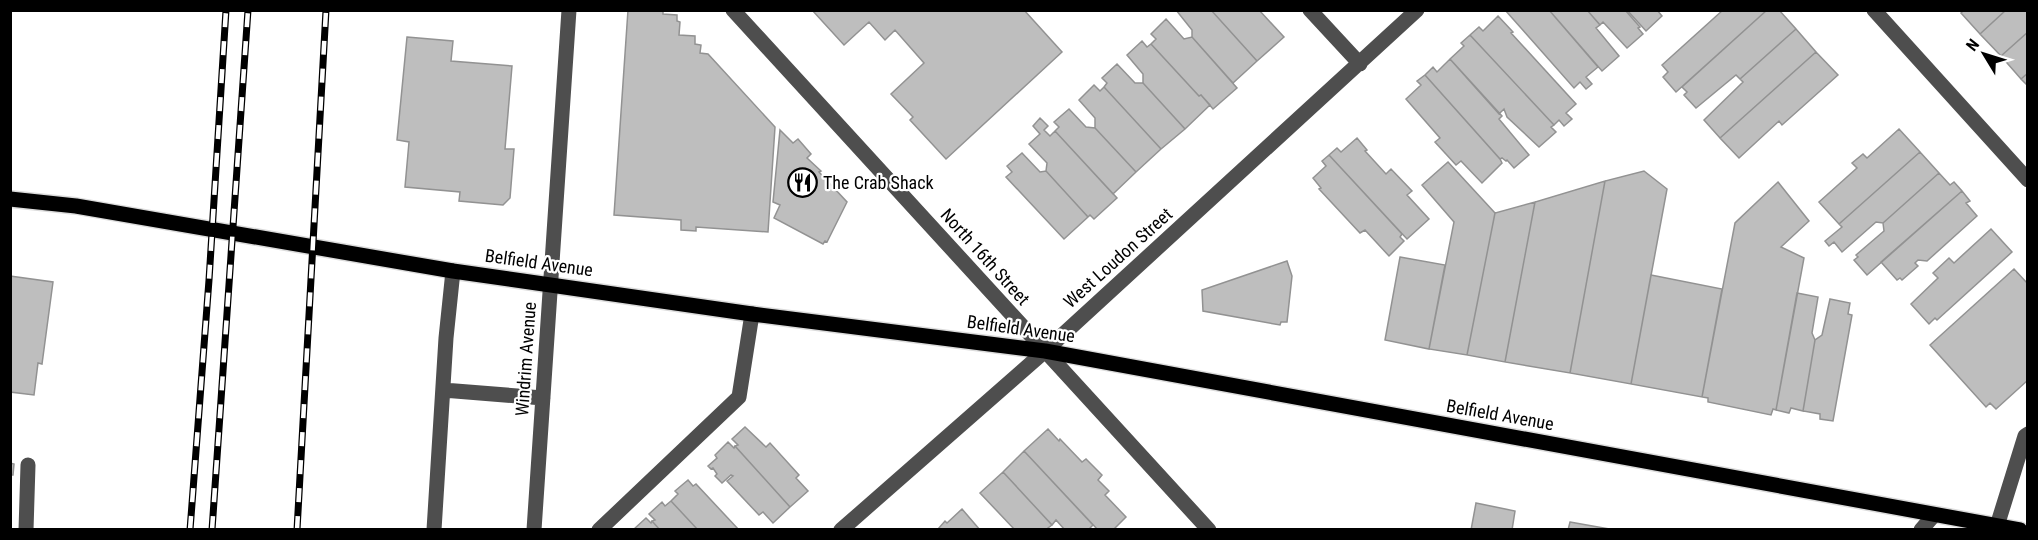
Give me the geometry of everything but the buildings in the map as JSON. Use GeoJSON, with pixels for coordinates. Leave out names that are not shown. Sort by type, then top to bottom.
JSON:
{"type":"FeatureCollection","features":[{"type":"Feature","properties":{"kind":"main road","name":"Belfield Avenue"},"geometry":{"type":"LineString","coordinates":[[10,199],[76,206],[453,271],[752,314],[1045,351],[2020,530]]}},
{"type":"Feature","properties":{"kind":"street","name":"Windrim Avenue"},"geometry":{"type":"LineString","coordinates":[[534,530],[569,10]]}},
{"type":"Feature","properties":{"kind":"street","name":"North 16th Street"},"geometry":{"type":"LineString","coordinates":[[733,10],[1209,530]]}},
{"type":"Feature","properties":{"kind":"street"},"geometry":{"type":"LineString","coordinates":[[1310,10],[1360,64]]}},
{"type":"Feature","properties":{"kind":"street","name":"West Loudon Street"},"geometry":{"type":"LineString","coordinates":[[840,530],[1045,351],[1417,10]]}},
{"type":"Feature","properties":{"kind":"street"},"geometry":{"type":"LineString","coordinates":[[1874,10],[2028,180]]}},
{"type":"Feature","properties":{"kind":"street"},"geometry":{"type":"LineString","coordinates":[[434,530],[453,271]]}},
{"type":"Feature","properties":{"kind":"street"},"geometry":{"type":"LineString","coordinates":[[599,530],[739,397],[752,314]]}},
{"type":"Feature","properties":{"kind":"street"},"geometry":{"type":"LineString","coordinates":[[443,390],[543,398]]}},
{"type":"Feature","properties":{"kind":"street"},"geometry":{"type":"LineString","coordinates":[[1997,526],[2025,436],[2028,434]]}},
{"type":"Feature","properties":{"kind":"street"},"geometry":{"type":"LineString","coordinates":[[26,530],[28,465]]}},
{"type":"Feature","properties":{"kind":"street"},"geometry":{"type":"LineString","coordinates":[[1921,530],[1934,515]]}},
{"type":"Feature","properties":{"kind":"railway"},"geometry":{"type":"LineString","coordinates":[[190,530],[226,10]]}},
{"type":"Feature","properties":{"kind":"railway"},"geometry":{"type":"LineString","coordinates":[[212,530],[248,10]]}},
{"type":"Feature","properties":{"kind":"railway"},"geometry":{"type":"LineString","coordinates":[[297,530],[326,10]]}},
{"type":"Feature","properties":{"kind":"place","name":"The Crab Shack"},"geometry":{"type":"Point","coordinates":[802,183]}}]}
